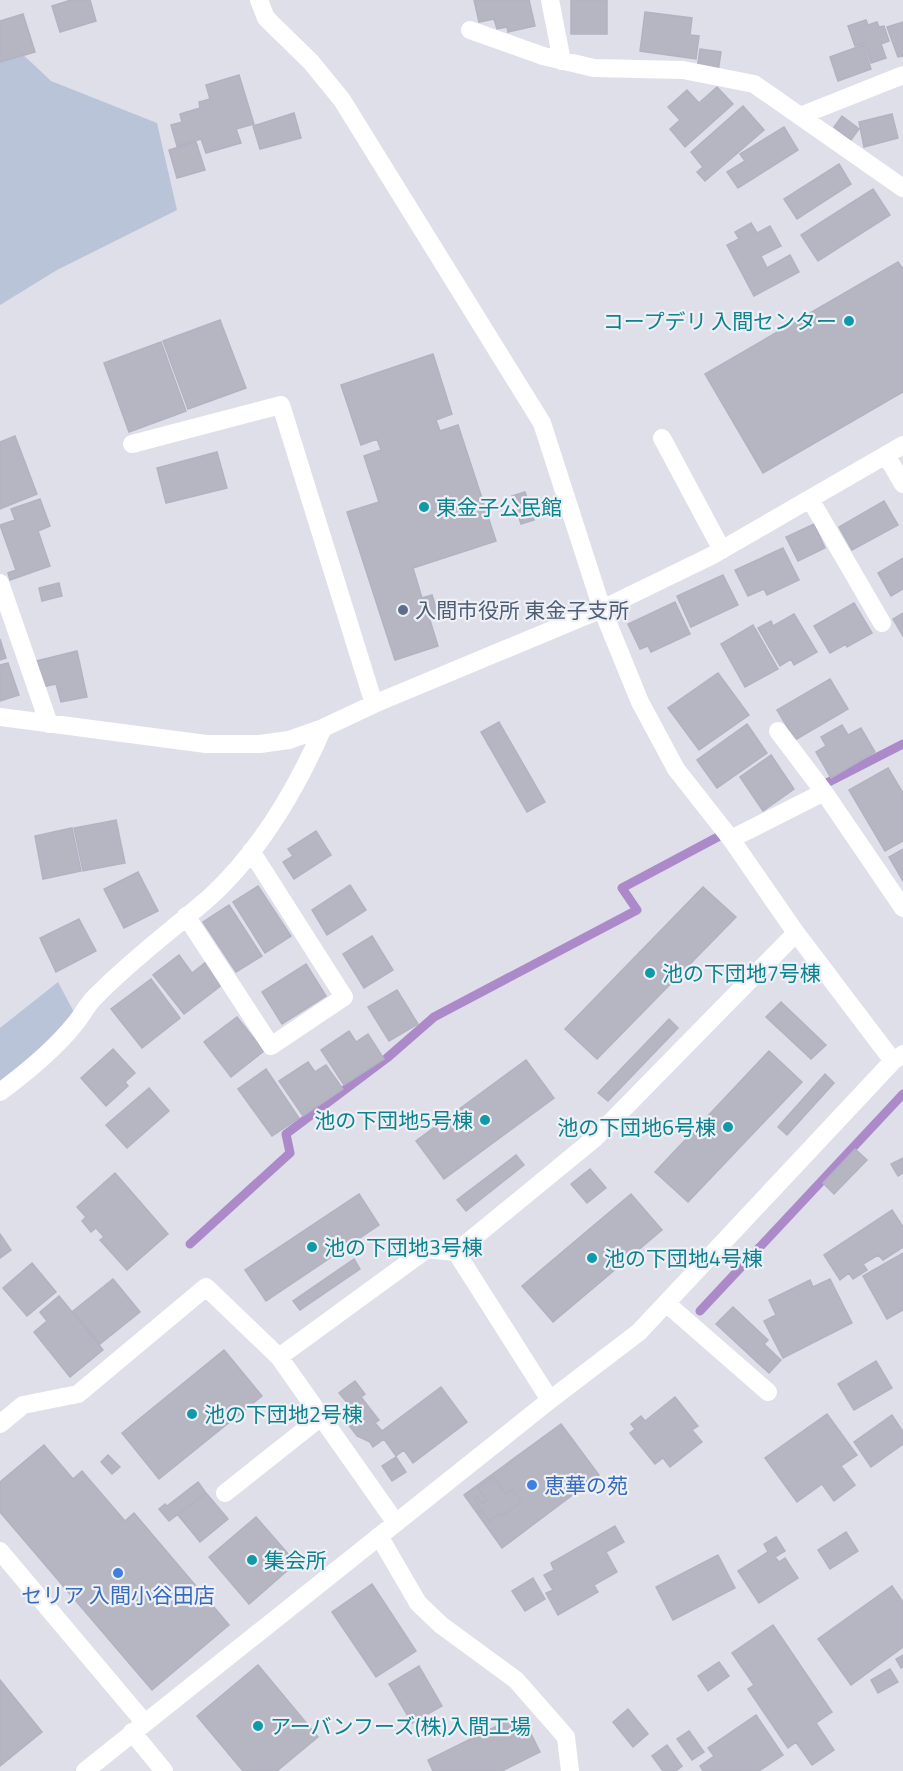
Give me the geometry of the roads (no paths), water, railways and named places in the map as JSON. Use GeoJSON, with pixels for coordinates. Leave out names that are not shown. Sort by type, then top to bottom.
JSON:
{"type":"FeatureCollection","features":[{"type":"Feature","properties":{"kind":"street"},"geometry":{"type":"LineString","coordinates":[[85,1771],[550,1400],[639,1332],[898,1058],[796,933],[731,839],[676,768],[640,702],[602,609],[542,423],[342,100],[311,62],[266,18],[258,0]]}},
{"type":"Feature","properties":{"kind":"street"},"geometry":{"type":"LineString","coordinates":[[550,0],[561,61]]}},
{"type":"Feature","properties":{"kind":"street"},"geometry":{"type":"LineString","coordinates":[[470,30],[543,56],[594,68],[683,70],[754,84],[903,188]]}},
{"type":"Feature","properties":{"kind":"street"},"geometry":{"type":"LineString","coordinates":[[800,116],[903,75]]}},
{"type":"Feature","properties":{"kind":"street"},"geometry":{"type":"LineString","coordinates":[[132,444],[281,405],[374,704]]}},
{"type":"Feature","properties":{"kind":"street"},"geometry":{"type":"LineString","coordinates":[[662,438],[722,550]]}},
{"type":"Feature","properties":{"kind":"street"},"geometry":{"type":"LineString","coordinates":[[0,717],[206,744],[260,744],[289,740],[323,728],[374,704],[602,609],[722,550],[903,445]]}},
{"type":"Feature","properties":{"kind":"street"},"geometry":{"type":"LineString","coordinates":[[886,455],[903,483]]}},
{"type":"Feature","properties":{"kind":"street"},"geometry":{"type":"LineString","coordinates":[[810,499],[882,623]]}},
{"type":"Feature","properties":{"kind":"street"},"geometry":{"type":"LineString","coordinates":[[0,583],[49,724]]}},
{"type":"Feature","properties":{"kind":"street"},"geometry":{"type":"LineString","coordinates":[[0,1092],[48,1053],[75,1024],[94,997],[211,896],[276,818],[306,767],[323,728]]}},
{"type":"Feature","properties":{"kind":"street"},"geometry":{"type":"LineString","coordinates":[[778,731],[824,792],[903,908]]}},
{"type":"Feature","properties":{"kind":"street"},"geometry":{"type":"LineString","coordinates":[[731,839],[824,792]]}},
{"type":"Feature","properties":{"kind":"street"},"geometry":{"type":"LineString","coordinates":[[186,916],[271,1046],[344,997],[251,850]]}},
{"type":"Feature","properties":{"kind":"street"},"geometry":{"type":"LineString","coordinates":[[279,1357],[427,1249],[456,1252],[595,1138],[796,933]]}},
{"type":"Feature","properties":{"kind":"street"},"geometry":{"type":"LineString","coordinates":[[456,1252],[550,1400]]}},
{"type":"Feature","properties":{"kind":"street"},"geometry":{"type":"LineString","coordinates":[[0,1424],[23,1405],[78,1394],[206,1287],[279,1357],[396,1523]]}},
{"type":"Feature","properties":{"kind":"street"},"geometry":{"type":"LineString","coordinates":[[666,1303],[768,1392]]}},
{"type":"Feature","properties":{"kind":"street"},"geometry":{"type":"LineString","coordinates":[[225,1493],[321,1417]]}},
{"type":"Feature","properties":{"kind":"street"},"geometry":{"type":"LineString","coordinates":[[379,1536],[418,1603],[441,1625],[516,1680],[566,1737],[570,1771]]}},
{"type":"Feature","properties":{"kind":"street"},"geometry":{"type":"LineString","coordinates":[[0,1551],[138,1727],[164,1771]]}},
{"type":"Feature","properties":{"kind":"waterway"},"geometry":{"type":"LineString","coordinates":[[817,788],[903,744]]}},
{"type":"Feature","properties":{"kind":"waterway"},"geometry":{"type":"LineString","coordinates":[[190,1244],[290,1153],[286,1134],[387,1058],[434,1017],[637,910],[622,888],[729,831]]}},
{"type":"Feature","properties":{"kind":"waterway"},"geometry":{"type":"LineString","coordinates":[[700,1311],[903,1094]]}},
{"type":"Feature","properties":{"kind":"place","name":"コープデリ 入間センター"},"geometry":{"type":"Point","coordinates":[849,321]}},
{"type":"Feature","properties":{"kind":"place","name":"東金子公民館"},"geometry":{"type":"Point","coordinates":[424,507]}},
{"type":"Feature","properties":{"kind":"place","name":"入間市役所 東金子支所"},"geometry":{"type":"Point","coordinates":[403,610]}},
{"type":"Feature","properties":{"kind":"place","name":"池の下団地7号棟"},"geometry":{"type":"Point","coordinates":[650,973]}},
{"type":"Feature","properties":{"kind":"place","name":"池の下団地5号棟"},"geometry":{"type":"Point","coordinates":[485,1120]}},
{"type":"Feature","properties":{"kind":"place","name":"池の下団地6号棟"},"geometry":{"type":"Point","coordinates":[728,1127]}},
{"type":"Feature","properties":{"kind":"place","name":"池の下団地3号棟"},"geometry":{"type":"Point","coordinates":[312,1247]}},
{"type":"Feature","properties":{"kind":"place","name":"池の下団地4号棟"},"geometry":{"type":"Point","coordinates":[592,1258]}},
{"type":"Feature","properties":{"kind":"place","name":"池の下団地2号棟"},"geometry":{"type":"Point","coordinates":[192,1414]}},
{"type":"Feature","properties":{"kind":"place","name":"恵華の苑"},"geometry":{"type":"Point","coordinates":[532,1485]}},
{"type":"Feature","properties":{"kind":"place","name":"集会所"},"geometry":{"type":"Point","coordinates":[252,1560]}},
{"type":"Feature","properties":{"kind":"place","name":"セリア 入間小谷田店"},"geometry":{"type":"Point","coordinates":[118,1573]}},
{"type":"Feature","properties":{"kind":"place","name":"アーバンフーズ(株)入間工場"},"geometry":{"type":"Point","coordinates":[258,1726]}}]}
